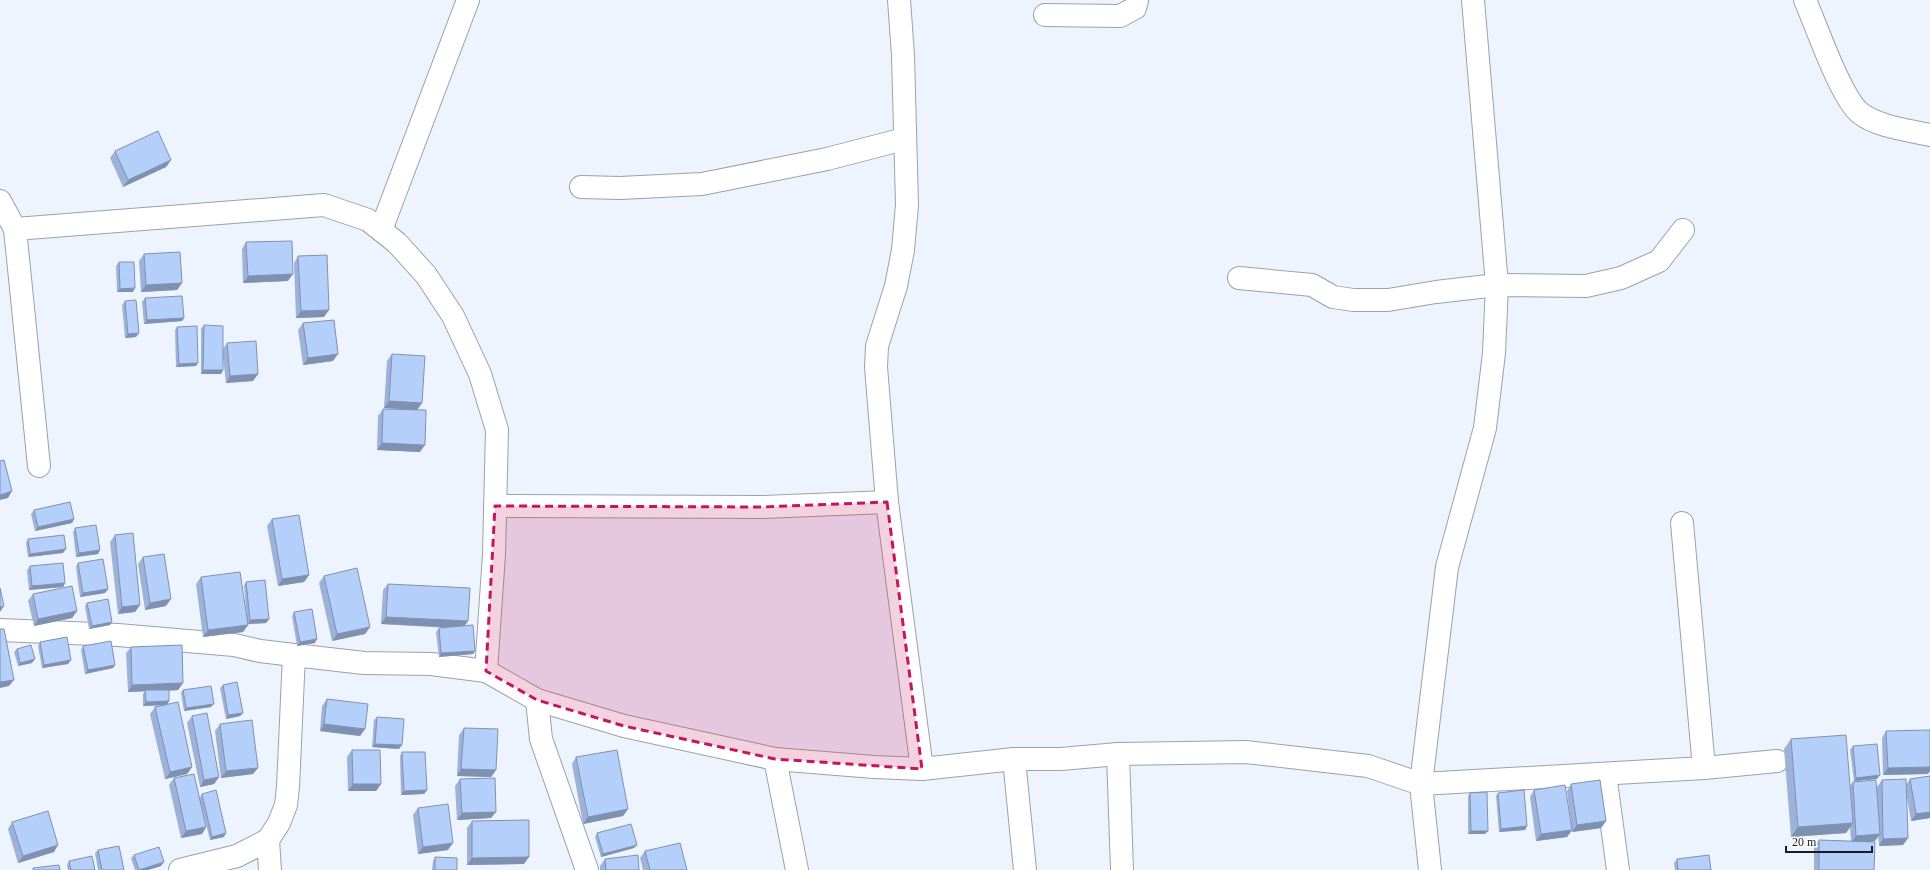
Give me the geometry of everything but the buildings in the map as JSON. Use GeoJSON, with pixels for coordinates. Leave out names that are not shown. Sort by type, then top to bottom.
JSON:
{"type":"FeatureCollection","features":[{"type":"Feature","properties":{"kind":"street"},"geometry":{"type":"LineString","coordinates":[[381,230],[468,0]]}},
{"type":"Feature","properties":{"kind":"street"},"geometry":{"type":"LineString","coordinates":[[900,0],[907,205],[903,250],[896,286],[877,346],[876,367],[887,502],[922,769]]}},
{"type":"Feature","properties":{"kind":"street"},"geometry":{"type":"LineString","coordinates":[[1045,15],[1120,16],[1135,8],[1137,0]]}},
{"type":"Feature","properties":{"kind":"street"},"geometry":{"type":"LineString","coordinates":[[1430,870],[1421,784],[1447,567],[1485,428],[1494,352],[1497,285],[1473,0]]}},
{"type":"Feature","properties":{"kind":"street"},"geometry":{"type":"LineString","coordinates":[[1805,0],[1840,82],[1849,99],[1860,112],[1879,122],[1930,135]]}},
{"type":"Feature","properties":{"kind":"street"},"geometry":{"type":"LineString","coordinates":[[581,188],[620,188],[702,184],[827,158],[904,138]]}},
{"type":"Feature","properties":{"kind":"street"},"geometry":{"type":"LineString","coordinates":[[0,201],[15,229],[39,466]]}},
{"type":"Feature","properties":{"kind":"street"},"geometry":{"type":"LineString","coordinates":[[15,229],[324,205],[368,220],[397,243],[426,275],[453,316],[480,374],[497,430],[495,506],[486,671]]}},
{"type":"Feature","properties":{"kind":"street"},"geometry":{"type":"LineString","coordinates":[[1239,278],[1312,285],[1332,297],[1354,300],[1388,300],[1436,292],[1497,285],[1586,286],[1621,278],[1659,261],[1683,230]]}},
{"type":"Feature","properties":{"kind":"street"},"geometry":{"type":"LineString","coordinates":[[495,506],[763,507],[887,502]]}},
{"type":"Feature","properties":{"kind":"street"},"geometry":{"type":"LineString","coordinates":[[1682,524],[1704,768]]}},
{"type":"Feature","properties":{"kind":"street"},"geometry":{"type":"LineString","coordinates":[[0,630],[118,634],[234,645],[260,651],[364,663],[431,664],[486,671],[537,700],[624,726],[775,759],[874,767],[922,769],[1014,759],[1061,759],[1118,754],[1246,752],[1368,766],[1421,784],[1704,768],[1777,761]]}},
{"type":"Feature","properties":{"kind":"street"},"geometry":{"type":"LineString","coordinates":[[180,870],[237,856],[268,840],[279,823],[286,805],[294,655]]}},
{"type":"Feature","properties":{"kind":"street"},"geometry":{"type":"LineString","coordinates":[[537,700],[541,739],[587,870]]}},
{"type":"Feature","properties":{"kind":"street"},"geometry":{"type":"LineString","coordinates":[[1118,754],[1122,870]]}},
{"type":"Feature","properties":{"kind":"street"},"geometry":{"type":"LineString","coordinates":[[775,759],[797,870]]}},
{"type":"Feature","properties":{"kind":"street"},"geometry":{"type":"LineString","coordinates":[[1014,759],[1025,870]]}},
{"type":"Feature","properties":{"kind":"street"},"geometry":{"type":"LineString","coordinates":[[1605,774],[1618,870]]}},
{"type":"Feature","properties":{"kind":"street"},"geometry":{"type":"LineString","coordinates":[[268,840],[270,870]]}},
{"type":"Feature","properties":{"kind":"highlighted area"},"geometry":{"type":"Polygon","coordinates":[[[887,502],[922,769],[775,759],[624,726],[537,700],[486,671],[495,506],[763,507],[887,502]]]}}]}
